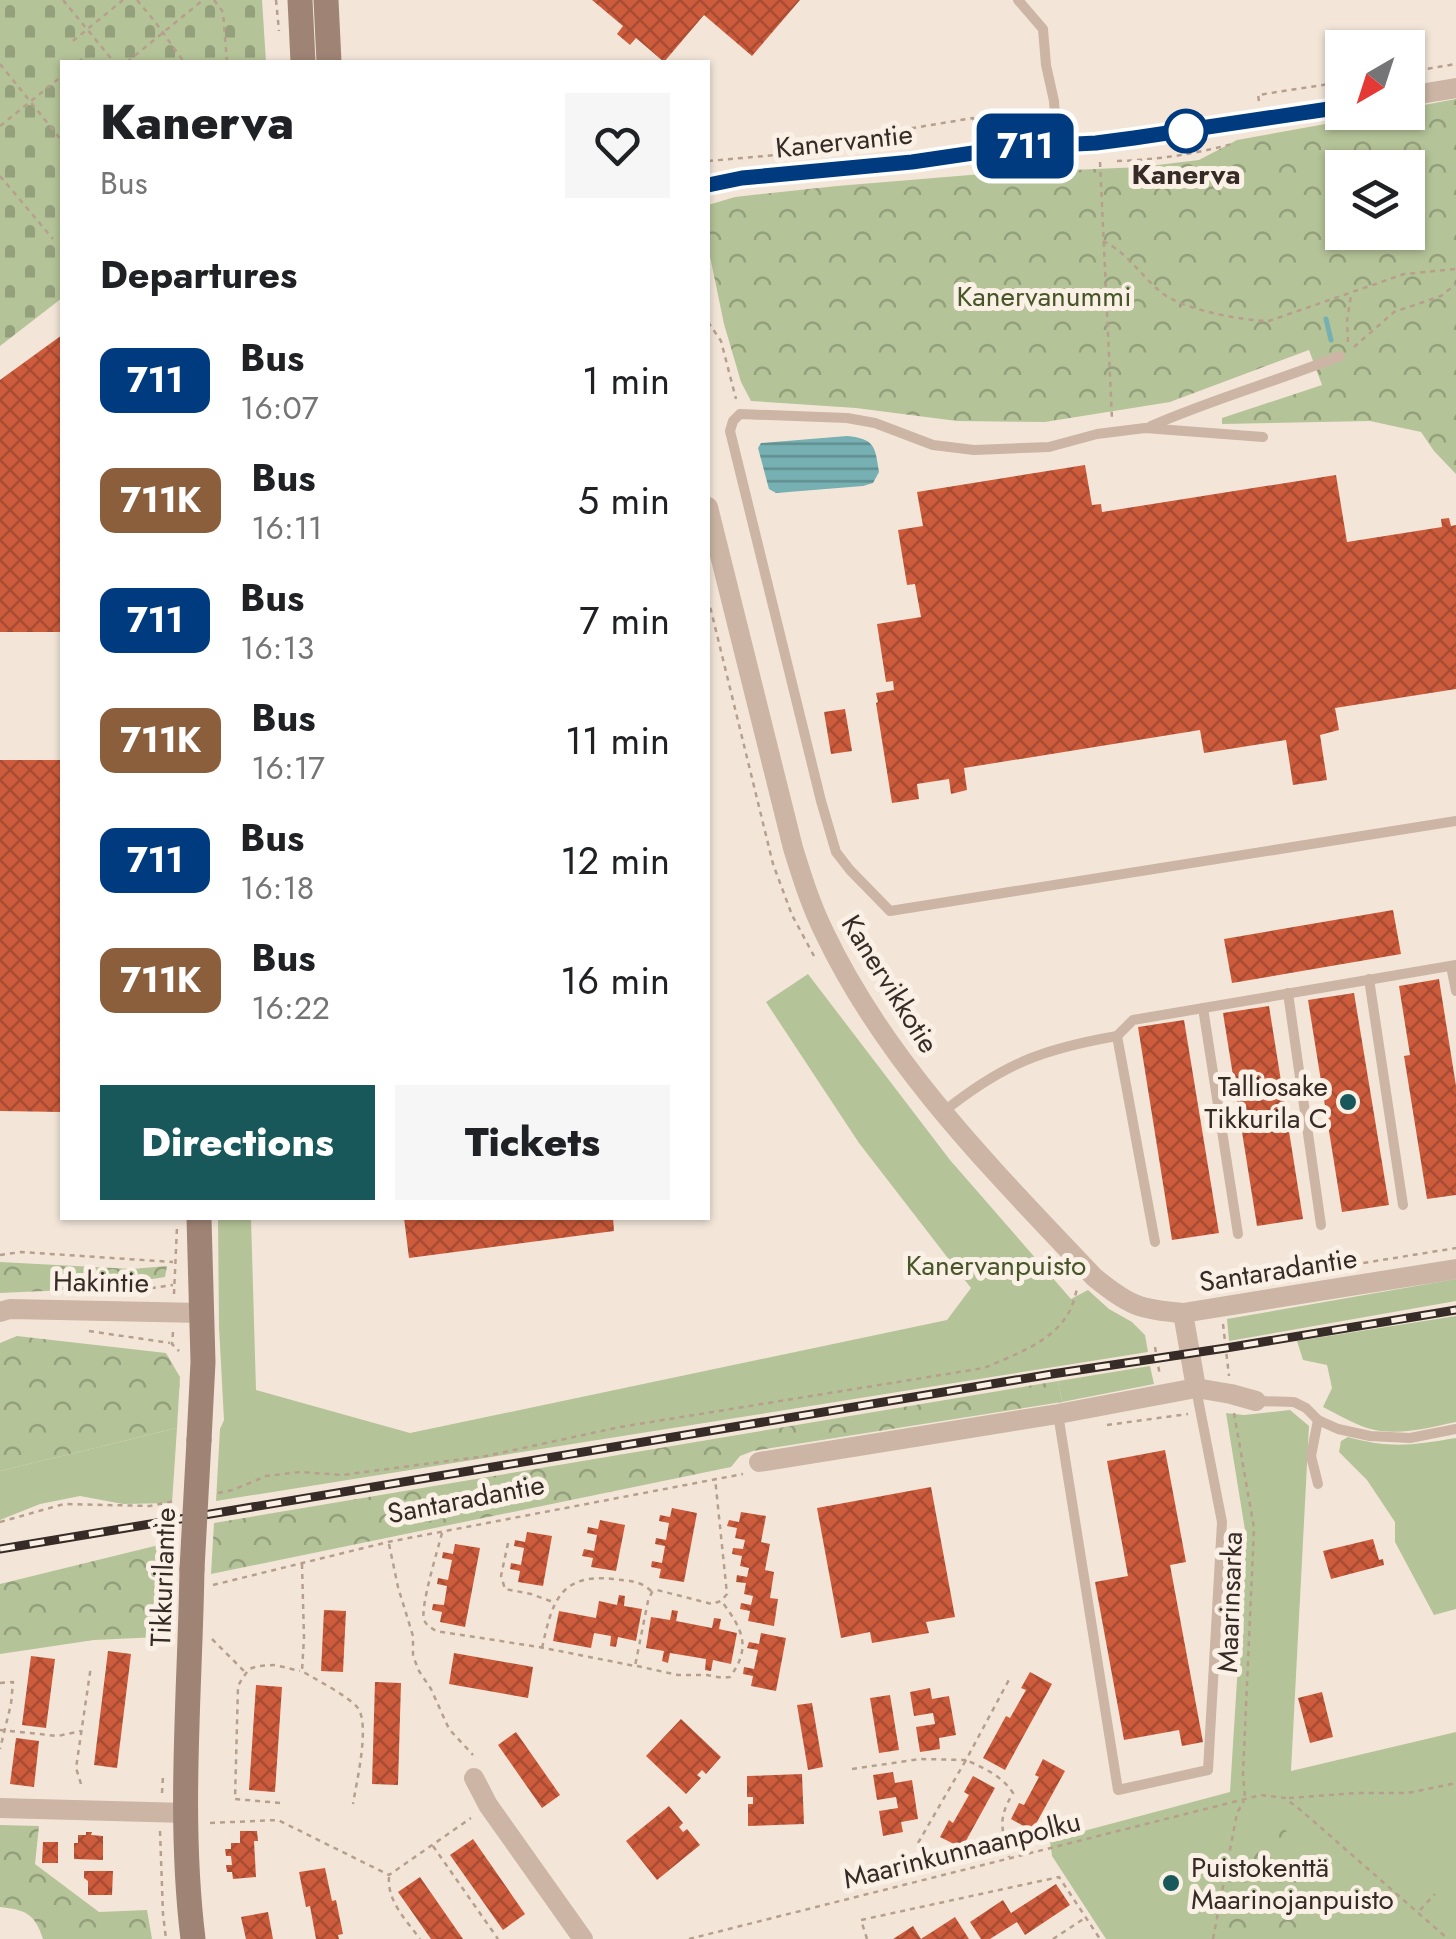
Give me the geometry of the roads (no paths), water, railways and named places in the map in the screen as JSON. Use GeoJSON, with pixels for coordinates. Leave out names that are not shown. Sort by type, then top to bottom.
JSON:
{"type":"FeatureCollection","features":[{"type":"Feature","properties":{"kind":"main road"},"geometry":{"type":"LineString","coordinates":[[300,0],[302,60]]}},
{"type":"Feature","properties":{"kind":"main road"},"geometry":{"type":"LineString","coordinates":[[326,0],[329,60]]}},
{"type":"Feature","properties":{"kind":"main road","name":"Tikkurilantie"},"geometry":{"type":"LineString","coordinates":[[193,1939],[185,1852],[195,1818],[185,1775],[200,1577],[203,1362],[199,1220]]}},
{"type":"Feature","properties":{"kind":"street"},"geometry":{"type":"LineString","coordinates":[[1425,93],[1456,88]]}},
{"type":"Feature","properties":{"kind":"street","name":"Kanervantie"},"geometry":{"type":"LineString","coordinates":[[710,184],[1014,147],[1134,138],[1325,110]]}},
{"type":"Feature","properties":{"kind":"street","name":"Kanervikkotie"},"geometry":{"type":"LineString","coordinates":[[710,515],[794,848],[808,894],[837,958],[920,1084],[1082,1283],[1148,1310],[1183,1314]]}},
{"type":"Feature","properties":{"kind":"street","name":"Santaradantie"},"geometry":{"type":"LineString","coordinates":[[1196,1388],[1183,1314],[1456,1269]]}},
{"type":"Feature","properties":{"kind":"street","name":"Hakintie"},"geometry":{"type":"LineString","coordinates":[[0,1312],[10,1309],[202,1313]]}},
{"type":"Feature","properties":{"kind":"street"},"geometry":{"type":"LineString","coordinates":[[759,1462],[1196,1388],[1232,1401],[1256,1401]]}},
{"type":"Feature","properties":{"kind":"street"},"geometry":{"type":"LineString","coordinates":[[474,1778],[488,1805],[583,1939]]}},
{"type":"Feature","properties":{"kind":"street"},"geometry":{"type":"LineString","coordinates":[[0,1808],[195,1818]]}},
{"type":"Feature","properties":{"kind":"lane"},"geometry":{"type":"LineString","coordinates":[[1018,0],[1042,29],[1057,144]]}},
{"type":"Feature","properties":{"kind":"lane"},"geometry":{"type":"LineString","coordinates":[[1146,428],[1204,403],[1340,356]]}},
{"type":"Feature","properties":{"kind":"lane"},"geometry":{"type":"LineString","coordinates":[[1263,436],[1146,428],[1049,447],[974,450],[933,445],[875,423],[847,418],[740,414],[730,431],[836,852],[890,911],[1456,821]]}},
{"type":"Feature","properties":{"kind":"lane"},"geometry":{"type":"LineString","coordinates":[[944,1112],[1017,1062],[1070,1044],[1117,1036],[1133,1020],[1454,966],[1456,991]]}},
{"type":"Feature","properties":{"kind":"lane"},"geometry":{"type":"LineString","coordinates":[[1369,979],[1402,1205]]}},
{"type":"Feature","properties":{"kind":"lane"},"geometry":{"type":"LineString","coordinates":[[1288,993],[1321,1225]]}},
{"type":"Feature","properties":{"kind":"lane"},"geometry":{"type":"LineString","coordinates":[[1204,1008],[1238,1234]]}},
{"type":"Feature","properties":{"kind":"lane"},"geometry":{"type":"LineString","coordinates":[[1117,1036],[1156,1242]]}},
{"type":"Feature","properties":{"kind":"lane"},"geometry":{"type":"LineString","coordinates":[[1058,1414],[1118,1790],[1208,1770],[1222,1522],[1196,1388]]}},
{"type":"Feature","properties":{"kind":"lane"},"geometry":{"type":"LineString","coordinates":[[1256,1401],[1294,1402],[1318,1420],[1338,1428],[1392,1438],[1456,1429]]}},
{"type":"Feature","properties":{"kind":"lane"},"geometry":{"type":"LineString","coordinates":[[1318,1420],[1311,1456],[1318,1484]]}},
{"type":"Feature","properties":{"kind":"water"},"geometry":{"type":"Polygon","coordinates":[[[847,436],[872,445],[879,472],[873,483],[776,493],[769,489],[758,448],[761,443],[847,436]]]}},
{"type":"Feature","properties":{"kind":"waterway"},"geometry":{"type":"LineString","coordinates":[[1326,319],[1331,340]]}},
{"type":"Feature","properties":{"kind":"railway"},"geometry":{"type":"LineString","coordinates":[[0,1549],[1456,1310]]}},
{"type":"Feature","properties":{"kind":"place","name":"Kanerva"},"geometry":{"type":"Point","coordinates":[1186,131]}},
{"type":"Feature","properties":{"kind":"place","name":"Talliosake Tikkurila C"},"geometry":{"type":"Point","coordinates":[1348,1102]}},
{"type":"Feature","properties":{"kind":"place","name":"Puistokenttä Maarinojanpuisto"},"geometry":{"type":"Point","coordinates":[1171,1883]}},
{"type":"Feature","properties":{"kind":"park label","name":"Kanervanummi"},"geometry":{"type":"Point","coordinates":[1044,296]}},
{"type":"Feature","properties":{"kind":"park label","name":"Kanervanpuisto"},"geometry":{"type":"Point","coordinates":[996,1265]}}]}
